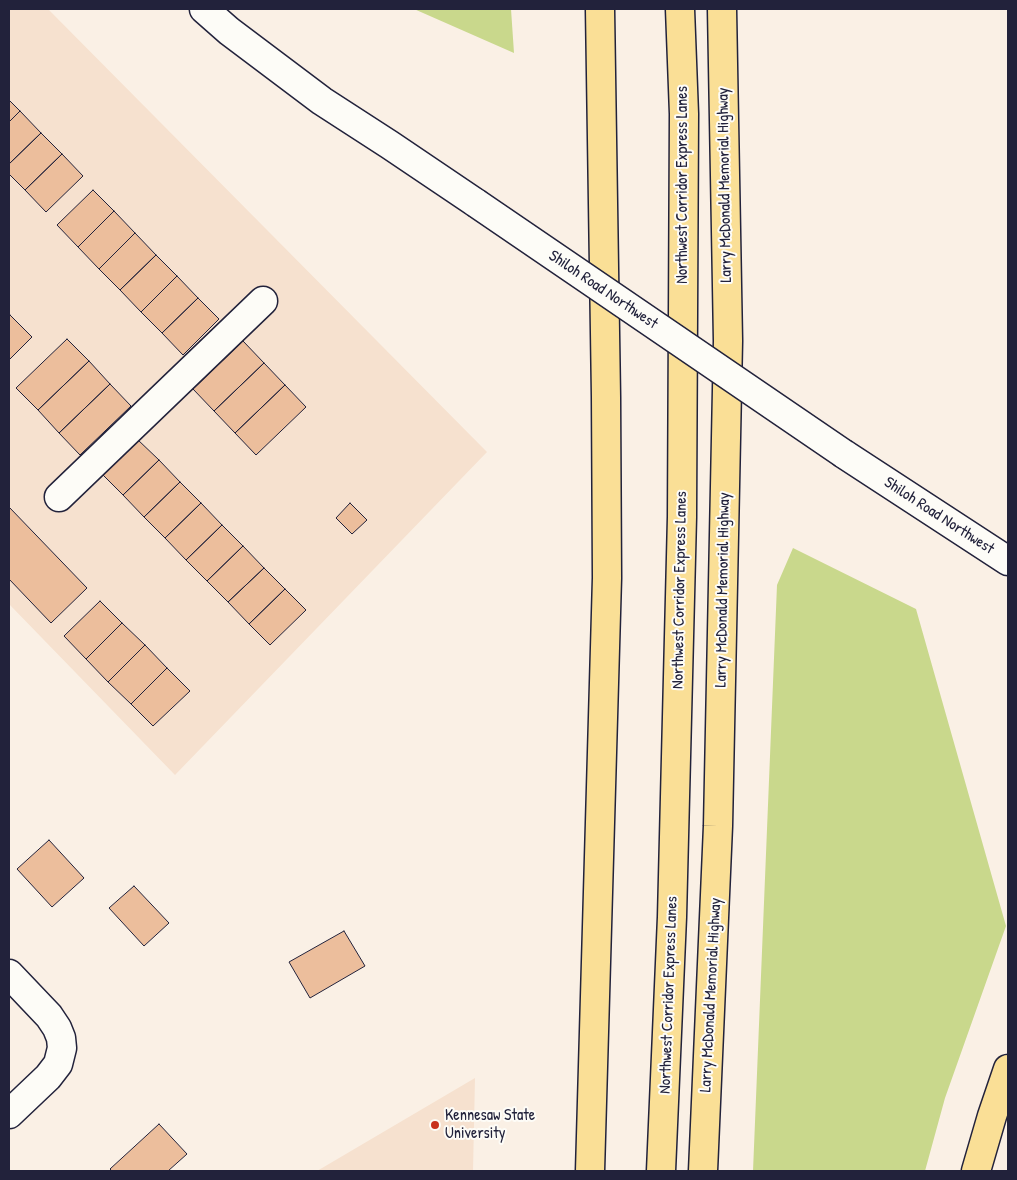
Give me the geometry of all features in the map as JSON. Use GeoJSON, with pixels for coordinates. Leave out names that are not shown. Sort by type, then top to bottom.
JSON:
{"type":"FeatureCollection","features":[{"type":"Feature","properties":{"kind":"main road"},"geometry":{"type":"LineString","coordinates":[[590,1171],[607,578],[600,9]]}},
{"type":"Feature","properties":{"kind":"main road","name":"Northwest Corridor Express Lanes"},"geometry":{"type":"LineString","coordinates":[[661,1171],[672,917],[682,517],[684,114],[680,9]]}},
{"type":"Feature","properties":{"kind":"main road","name":"Larry McDonald Memorial Highway"},"geometry":{"type":"LineString","coordinates":[[703,1171],[718,826],[728,341],[722,9]]}},
{"type":"Feature","properties":{"kind":"main road"},"geometry":{"type":"LineString","coordinates":[[976,1171],[1008,1069]]}},
{"type":"Feature","properties":{"kind":"street","name":"Shiloh Road Northwest"},"geometry":{"type":"LineString","coordinates":[[204,9],[229,31],[322,101],[476,203],[844,454],[1008,561]]}},
{"type":"Feature","properties":{"kind":"street"},"geometry":{"type":"LineString","coordinates":[[59,497],[263,301]]}},
{"type":"Feature","properties":{"kind":"street"},"geometry":{"type":"LineString","coordinates":[[9,974],[49,1016],[61,1038],[62,1048],[58,1064],[48,1077],[9,1114]]}},
{"type":"Feature","properties":{"kind":"shaded area"},"geometry":{"type":"Polygon","coordinates":[[[9,9],[48,9],[487,452],[175,775],[9,604],[9,9]]]}},
{"type":"Feature","properties":{"kind":"shaded area","name":"Kennesaw State University"},"geometry":{"type":"Polygon","coordinates":[[[475,1078],[473,1171],[317,1171],[475,1078]]]}},
{"type":"Feature","properties":{"kind":"green space"},"geometry":{"type":"Polygon","coordinates":[[[414,9],[511,9],[514,53],[414,9]]]}},
{"type":"Feature","properties":{"kind":"green space"},"geometry":{"type":"Polygon","coordinates":[[[793,548],[916,609],[1006,926],[945,1098],[925,1171],[753,1171],[777,585],[793,548]]]}},
{"type":"Feature","properties":{"kind":"building"},"geometry":{"type":"Polygon","coordinates":[[[9,100],[20,111],[9,122],[9,100]]]}},
{"type":"Feature","properties":{"kind":"building"},"geometry":{"type":"Polygon","coordinates":[[[20,111],[41,133],[9,164],[9,122],[20,111]]]}},
{"type":"Feature","properties":{"kind":"building"},"geometry":{"type":"Polygon","coordinates":[[[41,133],[62,154],[25,190],[9,174],[9,164],[41,133]]]}},
{"type":"Feature","properties":{"kind":"building"},"geometry":{"type":"Polygon","coordinates":[[[62,154],[83,176],[46,212],[25,190],[62,154]]]}},
{"type":"Feature","properties":{"kind":"building"},"geometry":{"type":"Polygon","coordinates":[[[93,190],[114,211],[78,247],[57,225],[93,190]]]}},
{"type":"Feature","properties":{"kind":"building"},"geometry":{"type":"Polygon","coordinates":[[[114,211],[135,233],[99,269],[78,247],[114,211]]]}},
{"type":"Feature","properties":{"kind":"building"},"geometry":{"type":"Polygon","coordinates":[[[135,233],[156,255],[120,290],[99,269],[135,233]]]}},
{"type":"Feature","properties":{"kind":"building"},"geometry":{"type":"Polygon","coordinates":[[[156,255],[177,276],[141,312],[120,290],[156,255]]]}},
{"type":"Feature","properties":{"kind":"building"},"geometry":{"type":"Polygon","coordinates":[[[177,276],[198,298],[162,333],[141,312],[177,276]]]}},
{"type":"Feature","properties":{"kind":"building"},"geometry":{"type":"Polygon","coordinates":[[[198,298],[219,319],[183,355],[162,333],[198,298]]]}},
{"type":"Feature","properties":{"kind":"building"},"geometry":{"type":"Polygon","coordinates":[[[9,316],[32,337],[9,360],[9,316]]]}},
{"type":"Feature","properties":{"kind":"building"},"geometry":{"type":"Polygon","coordinates":[[[67,339],[89,361],[38,410],[16,388],[67,339]]]}},
{"type":"Feature","properties":{"kind":"building"},"geometry":{"type":"Polygon","coordinates":[[[243,341],[264,363],[214,411],[193,389],[243,341]]]}},
{"type":"Feature","properties":{"kind":"building"},"geometry":{"type":"Polygon","coordinates":[[[89,361],[110,384],[59,433],[38,410],[89,361]]]}},
{"type":"Feature","properties":{"kind":"building"},"geometry":{"type":"Polygon","coordinates":[[[264,363],[285,385],[235,433],[214,411],[264,363]]]}},
{"type":"Feature","properties":{"kind":"building"},"geometry":{"type":"Polygon","coordinates":[[[110,384],[131,406],[80,455],[59,433],[110,384]]]}},
{"type":"Feature","properties":{"kind":"building"},"geometry":{"type":"Polygon","coordinates":[[[285,385],[306,407],[256,455],[235,433],[285,385]]]}},
{"type":"Feature","properties":{"kind":"building"},"geometry":{"type":"Polygon","coordinates":[[[137,439],[159,460],[123,495],[102,474],[137,439]]]}},
{"type":"Feature","properties":{"kind":"building"},"geometry":{"type":"Polygon","coordinates":[[[159,460],[180,482],[144,517],[123,495],[159,460]]]}},
{"type":"Feature","properties":{"kind":"building"},"geometry":{"type":"Polygon","coordinates":[[[180,482],[201,503],[165,538],[144,517],[180,482]]]}},
{"type":"Feature","properties":{"kind":"building"},"geometry":{"type":"Polygon","coordinates":[[[201,503],[222,525],[186,560],[165,538],[201,503]]]}},
{"type":"Feature","properties":{"kind":"building"},"geometry":{"type":"Polygon","coordinates":[[[350,503],[367,520],[352,534],[336,518],[350,503]]]}},
{"type":"Feature","properties":{"kind":"building"},"geometry":{"type":"Polygon","coordinates":[[[9,507],[87,588],[51,623],[9,579],[9,507]]]}},
{"type":"Feature","properties":{"kind":"building"},"geometry":{"type":"Polygon","coordinates":[[[222,525],[243,546],[207,581],[186,560],[222,525]]]}},
{"type":"Feature","properties":{"kind":"building"},"geometry":{"type":"Polygon","coordinates":[[[243,546],[264,568],[228,602],[207,581],[243,546]]]}},
{"type":"Feature","properties":{"kind":"building"},"geometry":{"type":"Polygon","coordinates":[[[264,568],[285,589],[249,624],[228,602],[264,568]]]}},
{"type":"Feature","properties":{"kind":"building"},"geometry":{"type":"Polygon","coordinates":[[[285,589],[306,610],[270,645],[249,624],[285,589]]]}},
{"type":"Feature","properties":{"kind":"building"},"geometry":{"type":"Polygon","coordinates":[[[100,601],[122,623],[86,659],[64,636],[100,601]]]}},
{"type":"Feature","properties":{"kind":"building"},"geometry":{"type":"Polygon","coordinates":[[[122,623],[145,645],[108,682],[86,659],[122,623]]]}},
{"type":"Feature","properties":{"kind":"building"},"geometry":{"type":"Polygon","coordinates":[[[145,645],[167,668],[131,704],[108,682],[145,645]]]}},
{"type":"Feature","properties":{"kind":"building"},"geometry":{"type":"Polygon","coordinates":[[[167,668],[190,691],[153,726],[131,704],[167,668]]]}},
{"type":"Feature","properties":{"kind":"building"},"geometry":{"type":"Polygon","coordinates":[[[49,840],[84,878],[52,907],[17,869],[49,840]]]}},
{"type":"Feature","properties":{"kind":"building"},"geometry":{"type":"Polygon","coordinates":[[[134,886],[169,923],[144,946],[109,908],[134,886]]]}},
{"type":"Feature","properties":{"kind":"building"},"geometry":{"type":"Polygon","coordinates":[[[344,931],[365,966],[310,998],[289,962],[344,931]]]}},
{"type":"Feature","properties":{"kind":"building"},"geometry":{"type":"Polygon","coordinates":[[[159,1124],[187,1154],[168,1171],[112,1171],[110,1169],[159,1124]]]}},
{"type":"Feature","properties":{"kind":"place","name":"Kennesaw State University"},"geometry":{"type":"Point","coordinates":[435,1125]}}]}
